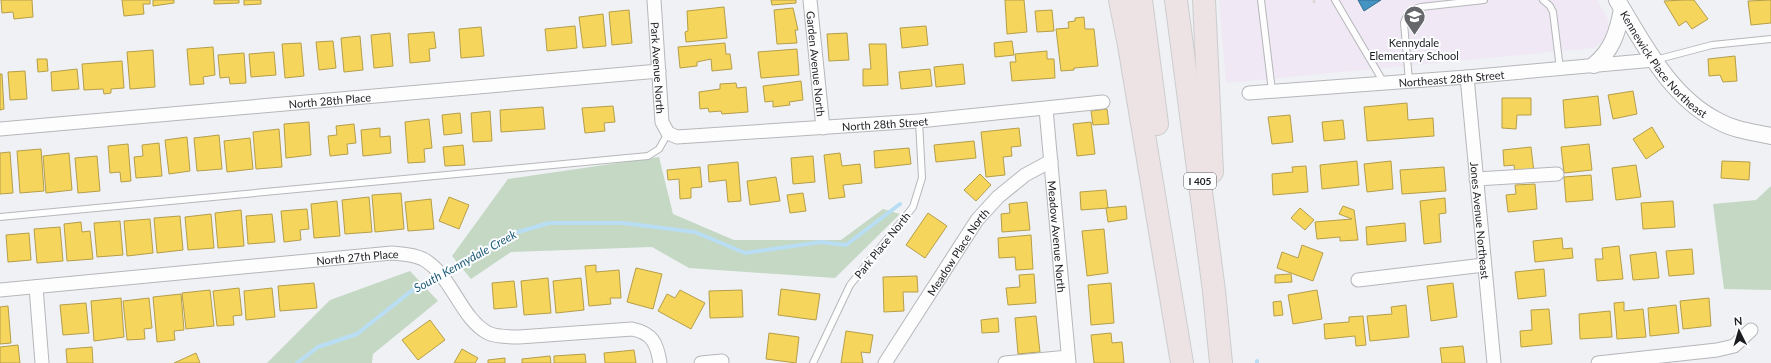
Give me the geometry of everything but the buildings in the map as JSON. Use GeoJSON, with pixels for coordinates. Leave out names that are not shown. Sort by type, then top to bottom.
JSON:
{"type":"FeatureCollection","features":[{"type":"Feature","properties":{"kind":"highway"},"geometry":{"type":"LineString","coordinates":[[1120,0],[1184,363]]}},
{"type":"Feature","properties":{"kind":"highway"},"geometry":{"type":"LineString","coordinates":[[1141,0],[1184,363]]}},
{"type":"Feature","properties":{"kind":"highway","name":"I 405"},"geometry":{"type":"LineString","coordinates":[[1176,0],[1214,291],[1221,363]]}},
{"type":"Feature","properties":{"kind":"highway"},"geometry":{"type":"LineString","coordinates":[[1204,0],[1210,147],[1226,363]]}},
{"type":"Feature","properties":{"kind":"street","name":"Park Avenue North"},"geometry":{"type":"LineString","coordinates":[[654,0],[662,122],[668,133]]}},
{"type":"Feature","properties":{"kind":"street","name":"Garden Avenue North"},"geometry":{"type":"LineString","coordinates":[[810,0],[824,128]]}},
{"type":"Feature","properties":{"kind":"street","name":"Kennewick Place Northeast"},"geometry":{"type":"LineString","coordinates":[[1620,4],[1654,60],[1678,90],[1696,108],[1718,122],[1741,130],[1771,136]]}},
{"type":"Feature","properties":{"kind":"street"},"geometry":{"type":"LineString","coordinates":[[1594,65],[1600,60],[1614,40],[1620,4]]}},
{"type":"Feature","properties":{"kind":"street","name":"Northeast 28th Street"},"geometry":{"type":"LineString","coordinates":[[1249,93],[1467,77],[1654,60]]}},
{"type":"Feature","properties":{"kind":"street","name":"North 28th Place"},"geometry":{"type":"LineString","coordinates":[[0,129],[659,71]]}},
{"type":"Feature","properties":{"kind":"street","name":"Jones Avenue Northeast"},"geometry":{"type":"LineString","coordinates":[[1467,77],[1494,363]]}},
{"type":"Feature","properties":{"kind":"street","name":"North 28th Street"},"geometry":{"type":"LineString","coordinates":[[668,133],[683,138],[824,128],[919,121],[1103,102]]}},
{"type":"Feature","properties":{"kind":"street","name":"Meadow Avenue North"},"geometry":{"type":"LineString","coordinates":[[1046,109],[1068,360]]}},
{"type":"Feature","properties":{"kind":"street","name":"Meadow Place North"},"geometry":{"type":"LineString","coordinates":[[884,363],[977,220],[1004,193],[1025,175],[1051,161]]}},
{"type":"Feature","properties":{"kind":"street"},"geometry":{"type":"LineString","coordinates":[[1476,179],[1558,174]]}},
{"type":"Feature","properties":{"kind":"street","name":"North 27th Place"},"geometry":{"type":"LineString","coordinates":[[0,290],[392,253],[412,255],[423,259],[440,273],[459,301],[479,325],[488,333],[499,336],[519,337],[632,329],[642,331],[650,336],[656,345],[660,363]]}},
{"type":"Feature","properties":{"kind":"street"},"geometry":{"type":"LineString","coordinates":[[1358,280],[1484,265]]}},
{"type":"Feature","properties":{"kind":"street"},"geometry":{"type":"LineString","coordinates":[[36,287],[42,363]]}},
{"type":"Feature","properties":{"kind":"street"},"geometry":{"type":"LineString","coordinates":[[1598,363],[1717,350],[1734,346],[1751,330]]}},
{"type":"Feature","properties":{"kind":"street"},"geometry":{"type":"LineString","coordinates":[[1006,363],[1068,360]]}},
{"type":"Feature","properties":{"kind":"street"},"geometry":{"type":"LineString","coordinates":[[701,363],[722,361]]}},
{"type":"Feature","properties":{"kind":"lane"},"geometry":{"type":"LineString","coordinates":[[1261,0],[1272,91]]}},
{"type":"Feature","properties":{"kind":"lane"},"geometry":{"type":"LineString","coordinates":[[1335,0],[1384,83]]}},
{"type":"Feature","properties":{"kind":"lane"},"geometry":{"type":"LineString","coordinates":[[1409,81],[1404,23],[1407,14],[1411,9],[1484,0]]}},
{"type":"Feature","properties":{"kind":"lane"},"geometry":{"type":"LineString","coordinates":[[1543,0],[1550,6],[1553,12],[1560,69]]}},
{"type":"Feature","properties":{"kind":"lane"},"geometry":{"type":"LineString","coordinates":[[1654,60],[1712,45],[1771,39]]}},
{"type":"Feature","properties":{"kind":"lane","name":"Park Place North"},"geometry":{"type":"LineString","coordinates":[[814,363],[850,286],[913,207],[922,178],[919,121]]}},
{"type":"Feature","properties":{"kind":"lane"},"geometry":{"type":"LineString","coordinates":[[0,217],[648,156],[659,149],[668,133]]}},
{"type":"Feature","properties":{"kind":"shaded area","name":"Kennydale Elementary School"},"geometry":{"type":"Polygon","coordinates":[[[1219,0],[1597,0],[1607,17],[1609,29],[1602,42],[1594,48],[1226,83],[1219,0]]]}},
{"type":"Feature","properties":{"kind":"green space"},"geometry":{"type":"Polygon","coordinates":[[[659,157],[673,214],[734,240],[841,240],[883,209],[900,214],[835,278],[689,268],[652,247],[511,252],[471,279],[452,256],[508,179],[659,157]]]}},
{"type":"Feature","properties":{"kind":"green space"},"geometry":{"type":"Polygon","coordinates":[[[1771,186],[1771,290],[1724,289],[1713,204],[1756,200],[1771,186]]]}},
{"type":"Feature","properties":{"kind":"green space"},"geometry":{"type":"Polygon","coordinates":[[[410,271],[438,301],[373,354],[372,363],[267,363],[330,300],[410,271]]]}},
{"type":"Feature","properties":{"kind":"waterway","name":"South Kennydale Creek"},"geometry":{"type":"LineString","coordinates":[[297,363],[318,347],[357,334],[410,292],[472,255],[518,232],[549,223],[623,223],[695,232],[745,253],[821,242],[846,245],[900,204]]}},
{"type":"Feature","properties":{"kind":"place","name":"Kennydale Elementary School"},"geometry":{"type":"Point","coordinates":[1414,36]}}]}
